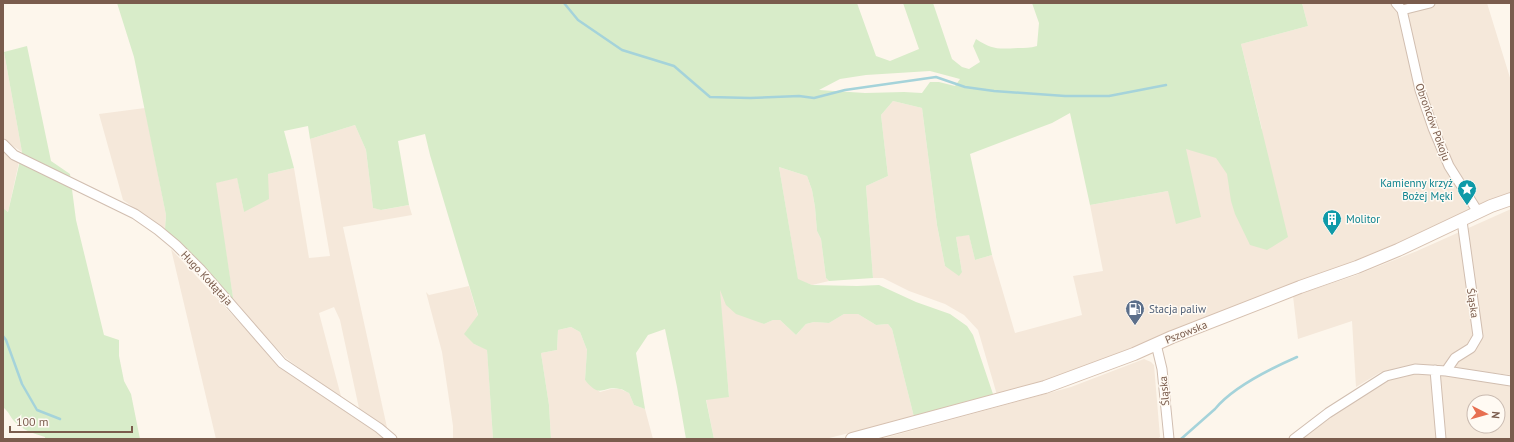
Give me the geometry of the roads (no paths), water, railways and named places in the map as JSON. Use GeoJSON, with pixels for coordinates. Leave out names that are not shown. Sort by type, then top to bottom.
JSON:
{"type":"FeatureCollection","features":[{"type":"Feature","properties":{"kind":"main road","name":"Pszowska"},"geometry":{"type":"LineString","coordinates":[[852,439],[1045,387],[1300,287],[1357,267],[1491,206],[1511,199]]}},
{"type":"Feature","properties":{"kind":"street"},"geometry":{"type":"LineString","coordinates":[[1399,7],[1430,3]]}},
{"type":"Feature","properties":{"kind":"street","name":"Obrońców Pokoju"},"geometry":{"type":"LineString","coordinates":[[1399,7],[1420,90],[1433,128],[1449,166],[1478,212]]}},
{"type":"Feature","properties":{"kind":"street","name":"Hugo Kołłątaja"},"geometry":{"type":"LineString","coordinates":[[3,144],[14,155],[135,214],[158,230],[176,245],[201,270],[282,363],[379,428],[392,439]]}},
{"type":"Feature","properties":{"kind":"street","name":"Śląska"},"geometry":{"type":"LineString","coordinates":[[1446,371],[1455,358],[1471,348],[1478,336],[1462,220]]}},
{"type":"Feature","properties":{"kind":"street","name":"Śląska"},"geometry":{"type":"LineString","coordinates":[[1156,344],[1162,369],[1169,439]]}},
{"type":"Feature","properties":{"kind":"street"},"geometry":{"type":"LineString","coordinates":[[1294,439],[1328,413],[1386,376],[1415,369],[1446,371],[1511,381]]}},
{"type":"Feature","properties":{"kind":"street"},"geometry":{"type":"LineString","coordinates":[[1435,370],[1441,439]]}},
{"type":"Feature","properties":{"kind":"waterway"},"geometry":{"type":"LineString","coordinates":[[564,3],[578,20],[622,50],[674,66],[710,97],[750,98],[799,96],[814,98],[845,90],[936,77],[965,87],[994,91],[1065,96],[1109,96],[1166,85]]}},
{"type":"Feature","properties":{"kind":"waterway"},"geometry":{"type":"LineString","coordinates":[[3,336],[6,340],[22,384],[37,410],[60,419]]}},
{"type":"Feature","properties":{"kind":"waterway"},"geometry":{"type":"LineString","coordinates":[[1181,439],[1222,401],[1242,386],[1297,357]]}},
{"type":"Feature","properties":{"kind":"place","name":"Kamienny krzyż Bożej Męki"},"geometry":{"type":"Point","coordinates":[1467,206]}},
{"type":"Feature","properties":{"kind":"place","name":"Molitor"},"geometry":{"type":"Point","coordinates":[1332,236]}},
{"type":"Feature","properties":{"kind":"place","name":"Stacja paliw"},"geometry":{"type":"Point","coordinates":[1135,326]}}]}
